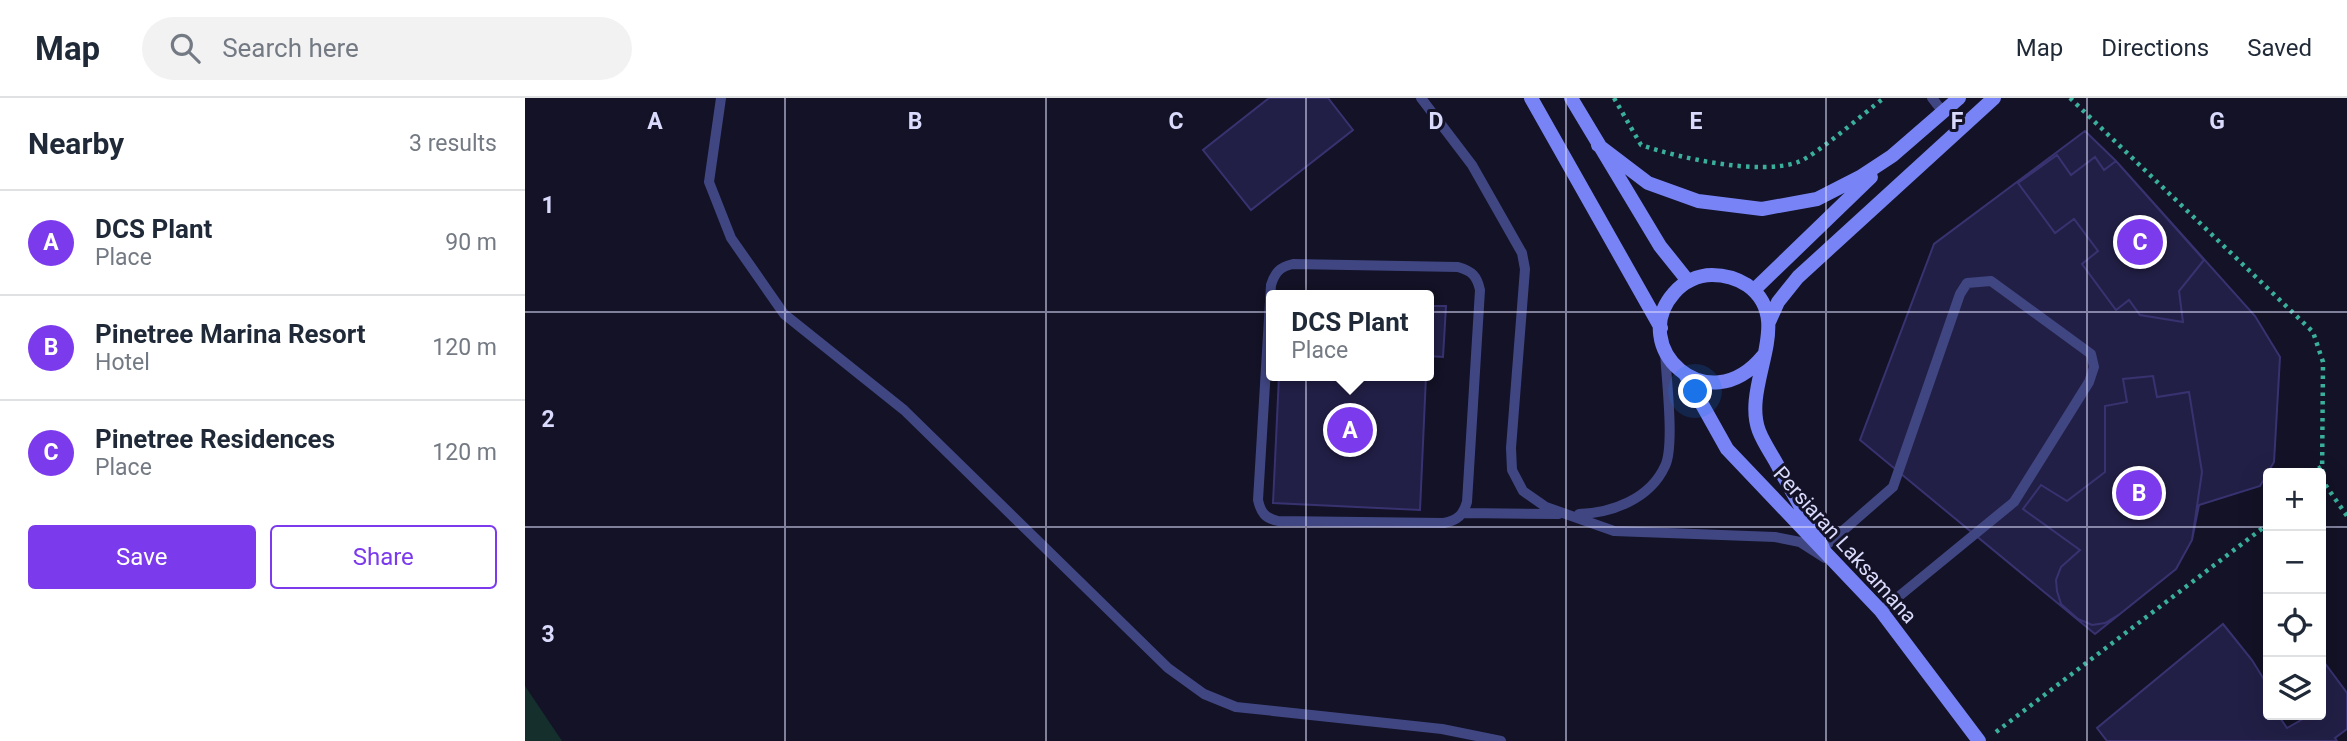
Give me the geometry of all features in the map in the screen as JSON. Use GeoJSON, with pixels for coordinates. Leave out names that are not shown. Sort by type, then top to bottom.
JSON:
{"type":"FeatureCollection","features":[{"type":"Feature","properties":{"kind":"street"},"geometry":{"type":"LineString","coordinates":[[1531,98],[1661,328],[1665,351],[1685,374],[1701,381],[1719,383],[1744,374],[1763,356]]}},
{"type":"Feature","properties":{"kind":"street"},"geometry":{"type":"LineString","coordinates":[[1570,98],[1660,246],[1688,281]]}},
{"type":"Feature","properties":{"kind":"street"},"geometry":{"type":"LineString","coordinates":[[1754,290],[1892,156],[1959,98]]}},
{"type":"Feature","properties":{"kind":"street"},"geometry":{"type":"LineString","coordinates":[[1769,321],[1778,302],[1798,277],[1994,98]]}},
{"type":"Feature","properties":{"kind":"street"},"geometry":{"type":"LineString","coordinates":[[1598,145],[1649,183],[1699,201],[1762,209],[1817,200],[1892,156]]}},
{"type":"Feature","properties":{"kind":"street"},"geometry":{"type":"LineString","coordinates":[[1661,328],[1665,308],[1674,293],[1688,281],[1705,275],[1722,275],[1739,280],[1754,290],[1764,304],[1769,321],[1769,339],[1763,356],[1756,402],[1758,430],[1823,548]]}},
{"type":"Feature","properties":{"kind":"street","name":"Persiaran Laksamana"},"geometry":{"type":"LineString","coordinates":[[1685,374],[1727,449],[1881,611],[1979,741]]}},
{"type":"Feature","properties":{"kind":"lane"},"geometry":{"type":"LineString","coordinates":[[721,98],[709,182],[731,238],[784,314],[904,410],[1168,668],[1204,694],[1236,706],[1442,729],[1501,741]]}},
{"type":"Feature","properties":{"kind":"lane"},"geometry":{"type":"LineString","coordinates":[[1421,98],[1472,165],[1522,253],[1525,269],[1512,470],[1523,491],[1546,507],[1614,531],[1775,537],[1800,542],[1842,569]]}},
{"type":"Feature","properties":{"kind":"lane"},"geometry":{"type":"LineString","coordinates":[[1932,98],[1943,112]]}},
{"type":"Feature","properties":{"kind":"lane"},"geometry":{"type":"LineString","coordinates":[[1271,290],[1274,274],[1293,264],[1458,267],[1470,270],[1478,278],[1480,303],[1464,513]]}},
{"type":"Feature","properties":{"kind":"lane"},"geometry":{"type":"LineString","coordinates":[[1823,548],[1893,487],[1960,294],[1968,283],[1991,281],[2091,354],[2094,367],[2089,382],[2014,502],[1881,611]]}},
{"type":"Feature","properties":{"kind":"lane"},"geometry":{"type":"LineString","coordinates":[[1266,368],[1258,500],[1261,510],[1268,518],[1278,521],[1444,523],[1455,520],[1464,513],[1598,514],[1640,497],[1666,466],[1669,447],[1665,351]]}},
{"type":"Feature","properties":{"kind":"path"},"geometry":{"type":"LineString","coordinates":[[1614,98],[1641,145],[1680,159],[1775,167],[1800,162],[1884,98]]}},
{"type":"Feature","properties":{"kind":"path"},"geometry":{"type":"LineString","coordinates":[[2070,98],[2313,332],[2323,362],[2322,480],[2347,516]]}},
{"type":"Feature","properties":{"kind":"path"},"geometry":{"type":"LineString","coordinates":[[1995,733],[2263,528]]}},
{"type":"Feature","properties":{"kind":"green space"},"geometry":{"type":"Polygon","coordinates":[[[525,686],[562,741],[525,741],[525,686]]]}},
{"type":"Feature","properties":{"kind":"building"},"geometry":{"type":"Polygon","coordinates":[[[1269,98],[1328,98],[1353,130],[1251,210],[1203,150],[1269,98]]]}},
{"type":"Feature","properties":{"kind":"building"},"geometry":{"type":"Polygon","coordinates":[[[2085,131],[2116,161],[2255,316],[2280,357],[2274,462],[2270,468],[2263,468],[2263,481],[2260,486],[2199,505],[2192,540],[2176,569],[2095,634],[1860,440],[1934,244],[2085,131]]]}},
{"type":"Feature","properties":{"kind":"building"},"geometry":{"type":"Polygon","coordinates":[[[2057,155],[2071,175],[2095,157],[2104,170],[2116,161],[2204,260],[2179,291],[2183,322],[2140,315],[2129,300],[2116,310],[2082,264],[2098,251],[2074,219],[2055,233],[2018,183],[2057,155]]]}},
{"type":"Feature","properties":{"kind":"building"},"geometry":{"type":"Polygon","coordinates":[[[1434,306],[1446,306],[1443,357],[1434,356],[1434,306]]]}},
{"type":"Feature","properties":{"kind":"building"},"geometry":{"type":"Polygon","coordinates":[[[2153,376],[2157,397],[2189,392],[2202,472],[2192,540],[2176,569],[2120,614],[2105,623],[2092,625],[2078,619],[2061,604],[2057,591],[2056,580],[2061,567],[2080,550],[2023,509],[2041,485],[2067,501],[2105,472],[2105,406],[2127,402],[2123,379],[2153,376]]]}},
{"type":"Feature","properties":{"kind":"building"},"geometry":{"type":"Polygon","coordinates":[[[1279,381],[1426,381],[1420,510],[1273,503],[1279,381]]]}},
{"type":"Feature","properties":{"kind":"building"},"geometry":{"type":"Polygon","coordinates":[[[2223,624],[2263,678],[2263,720],[2281,720],[2287,728],[2301,720],[2326,720],[2326,665],[2347,693],[2347,729],[2335,738],[2337,741],[2107,741],[2097,728],[2223,624]]]}},
{"type":"Feature","properties":{"kind":"place","name":"Pinetree Residences"},"geometry":{"type":"Point","coordinates":[2140,242]}},
{"type":"Feature","properties":{"kind":"place","name":"DCS Plant"},"geometry":{"type":"Point","coordinates":[1350,430]}},
{"type":"Feature","properties":{"kind":"place","name":"Pinetree Marina Resort"},"geometry":{"type":"Point","coordinates":[2139,493]}}]}
